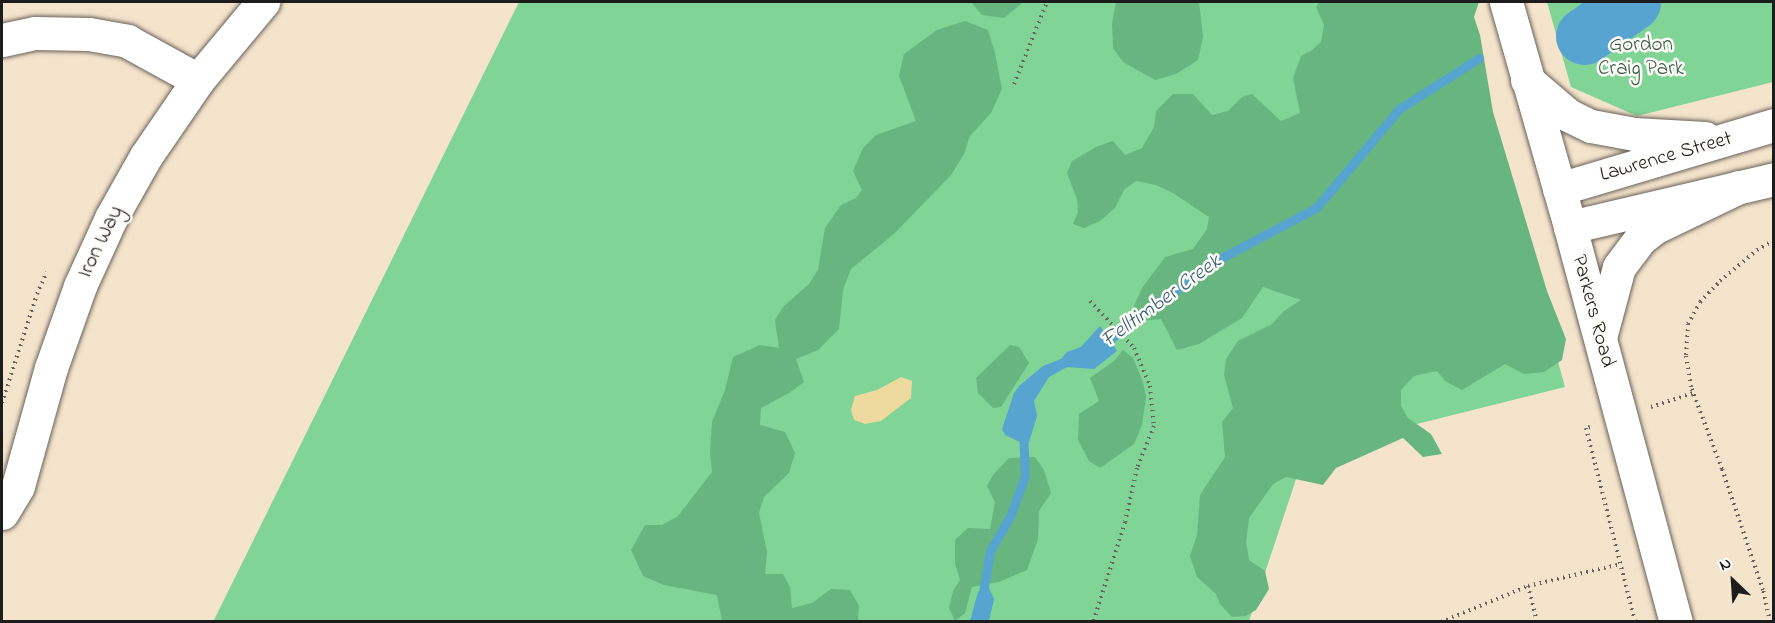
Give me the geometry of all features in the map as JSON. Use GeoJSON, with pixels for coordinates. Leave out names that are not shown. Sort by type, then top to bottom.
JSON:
{"type":"FeatureCollection","features":[{"type":"Feature","properties":{"kind":"main road","name":"Iron Way"},"geometry":{"type":"LineString","coordinates":[[2,513],[18,486],[51,368],[84,276],[111,218],[146,156],[198,80],[263,2]]}},
{"type":"Feature","properties":{"kind":"main road","name":"Parkers Road"},"geometry":{"type":"LineString","coordinates":[[1506,2],[1570,227],[1676,621]]}},
{"type":"Feature","properties":{"kind":"main road"},"geometry":{"type":"LineString","coordinates":[[2,40],[35,33],[89,34],[127,42],[198,80]]}},
{"type":"Feature","properties":{"kind":"main road"},"geometry":{"type":"LineString","coordinates":[[1527,80],[1568,115],[1591,126],[1634,134],[1725,140]]}},
{"type":"Feature","properties":{"kind":"main road","name":"Lawrence Street"},"geometry":{"type":"LineString","coordinates":[[1559,189],[1773,126]]}},
{"type":"Feature","properties":{"kind":"main road","name":"Lawrence Street"},"geometry":{"type":"LineString","coordinates":[[1570,227],[1682,198],[1739,188],[1773,179]]}},
{"type":"Feature","properties":{"kind":"main road"},"geometry":{"type":"LineString","coordinates":[[1600,337],[1618,267],[1640,239],[1654,228],[1739,188]]}},
{"type":"Feature","properties":{"kind":"path"},"geometry":{"type":"LineString","coordinates":[[1014,84],[1047,2]]}},
{"type":"Feature","properties":{"kind":"path"},"geometry":{"type":"LineString","coordinates":[[1770,621],[1763,590],[1722,469],[1693,393],[1686,356],[1688,324],[1700,302],[1720,281],[1757,250],[1773,240]]}},
{"type":"Feature","properties":{"kind":"path"},"geometry":{"type":"LineString","coordinates":[[1090,301],[1134,348],[1150,386],[1154,426],[1137,468],[1125,522],[1094,621]]}},
{"type":"Feature","properties":{"kind":"path"},"geometry":{"type":"LineString","coordinates":[[1441,621],[1528,586],[1621,564]]}},
{"type":"Feature","properties":{"kind":"path"},"geometry":{"type":"LineString","coordinates":[[1528,586],[1537,621]]}},
{"type":"Feature","properties":{"kind":"green space"},"geometry":{"type":"Polygon","coordinates":[[[519,2],[1458,2],[1565,387],[1305,452],[1249,621],[213,622],[519,2]]]}},
{"type":"Feature","properties":{"kind":"green space"},"geometry":{"type":"Polygon","coordinates":[[[971,2],[1020,2],[1021,4],[1004,18],[982,15],[971,2]]]}},
{"type":"Feature","properties":{"kind":"green space"},"geometry":{"type":"Polygon","coordinates":[[[1116,2],[1199,2],[1203,37],[1198,60],[1176,74],[1155,80],[1123,62],[1113,48],[1112,23],[1116,2]]]}},
{"type":"Feature","properties":{"kind":"green space"},"geometry":{"type":"Polygon","coordinates":[[[1319,2],[1479,2],[1474,17],[1480,35],[1493,112],[1547,291],[1566,339],[1562,360],[1544,372],[1524,374],[1505,364],[1462,390],[1445,381],[1437,371],[1414,376],[1401,390],[1401,406],[1408,418],[1431,434],[1442,454],[1423,457],[1403,438],[1336,468],[1323,485],[1286,477],[1273,484],[1249,518],[1246,542],[1249,560],[1265,571],[1269,589],[1256,610],[1246,616],[1232,617],[1220,604],[1216,594],[1197,577],[1190,556],[1197,535],[1200,495],[1225,457],[1222,422],[1233,408],[1224,375],[1226,359],[1238,341],[1272,324],[1284,311],[1301,300],[1263,287],[1242,318],[1199,344],[1177,350],[1161,319],[1140,321],[1134,306],[1142,288],[1165,257],[1193,249],[1207,229],[1209,217],[1173,193],[1156,185],[1136,181],[1124,190],[1115,208],[1100,221],[1084,228],[1073,224],[1078,212],[1077,199],[1067,173],[1072,161],[1098,146],[1113,141],[1125,155],[1142,148],[1154,127],[1156,111],[1173,94],[1193,94],[1212,115],[1228,111],[1242,97],[1252,94],[1281,121],[1300,113],[1293,78],[1301,56],[1321,42],[1324,25],[1316,7],[1319,2]]]}},
{"type":"Feature","properties":{"kind":"green space","name":"Gordon Craig Park"},"geometry":{"type":"Polygon","coordinates":[[[1547,2],[1773,2],[1773,82],[1637,116],[1571,87],[1547,2]]]}},
{"type":"Feature","properties":{"kind":"green space"},"geometry":{"type":"Polygon","coordinates":[[[965,21],[988,30],[995,53],[1002,89],[991,113],[970,136],[964,154],[951,175],[895,233],[851,269],[843,290],[839,329],[818,350],[796,359],[804,382],[761,408],[760,425],[785,432],[795,453],[789,473],[764,497],[759,513],[767,552],[765,574],[783,574],[790,587],[792,608],[812,603],[831,589],[850,590],[859,606],[858,621],[722,621],[717,595],[664,585],[643,576],[631,550],[645,525],[662,525],[678,516],[712,472],[710,453],[712,422],[725,390],[733,357],[760,345],[779,348],[775,320],[783,307],[809,284],[818,270],[825,228],[841,205],[856,198],[862,190],[853,171],[863,148],[876,135],[916,121],[899,76],[904,54],[937,30],[965,21]]]}},
{"type":"Feature","properties":{"kind":"green space"},"geometry":{"type":"Polygon","coordinates":[[[1010,345],[1019,347],[1029,363],[1001,407],[993,408],[978,393],[976,378],[1010,345]]]}},
{"type":"Feature","properties":{"kind":"green space"},"geometry":{"type":"Polygon","coordinates":[[[1123,350],[1133,358],[1143,382],[1146,397],[1142,425],[1134,444],[1100,468],[1089,461],[1078,440],[1079,414],[1099,401],[1090,378],[1114,361],[1123,350]]]}},
{"type":"Feature","properties":{"kind":"green space"},"geometry":{"type":"Polygon","coordinates":[[[1035,457],[1044,470],[1051,493],[1039,511],[1038,539],[1027,570],[999,582],[972,587],[965,613],[955,621],[949,608],[953,591],[960,580],[955,564],[955,540],[968,528],[990,529],[995,502],[987,486],[993,475],[1009,458],[1035,457]]]}},
{"type":"Feature","properties":{"kind":"sand"},"geometry":{"type":"Polygon","coordinates":[[[901,377],[912,381],[911,398],[881,421],[865,424],[854,420],[851,410],[855,396],[877,390],[901,377]]]}},
{"type":"Feature","properties":{"kind":"water"},"geometry":{"type":"Polygon","coordinates":[[[1100,326],[1117,351],[1094,369],[1067,367],[1049,377],[1034,401],[1037,416],[1029,442],[1020,442],[1005,435],[1002,429],[1014,393],[1019,386],[1043,366],[1081,347],[1100,326]]]}},
{"type":"Feature","properties":{"kind":"water"},"geometry":{"type":"Polygon","coordinates":[[[988,586],[994,599],[989,621],[970,621],[978,592],[988,586]]]}},
{"type":"Feature","properties":{"kind":"waterway","name":"Felltimber Creek"},"geometry":{"type":"LineString","coordinates":[[1584,36],[1632,2]]}},
{"type":"Feature","properties":{"kind":"waterway","name":"Felltimber Creek"},"geometry":{"type":"LineString","coordinates":[[1101,348],[1131,321],[1223,257],[1316,208],[1399,109],[1479,58]]}},
{"type":"Feature","properties":{"kind":"waterway","name":"Felltimber Creek"},"geometry":{"type":"LineString","coordinates":[[978,622],[990,551],[1010,517],[1025,475],[1023,429]]}}]}
